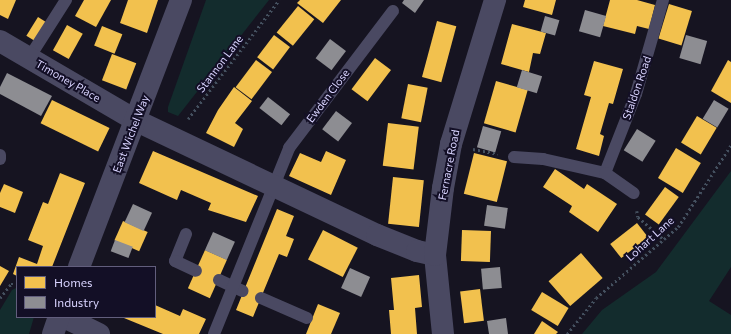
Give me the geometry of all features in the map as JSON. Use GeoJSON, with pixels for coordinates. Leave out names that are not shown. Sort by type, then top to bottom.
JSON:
{"type":"FeatureCollection","features":[{"type":"Feature","properties":{"kind":"street","name":"East Wichel Way"},"geometry":{"type":"LineString","coordinates":[[79,266],[181,0]]}},
{"type":"Feature","properties":{"kind":"street","name":"Fernacre Road"},"geometry":{"type":"LineString","coordinates":[[443,334],[435,255],[451,144],[495,0]]}},
{"type":"Feature","properties":{"kind":"street","name":"Timoney Place"},"geometry":{"type":"LineString","coordinates":[[0,41],[136,121]]}},
{"type":"Feature","properties":{"kind":"street"},"geometry":{"type":"LineString","coordinates":[[136,121],[175,138],[272,186],[377,235],[417,251],[435,255]]}},
{"type":"Feature","properties":{"kind":"street"},"geometry":{"type":"LineString","coordinates":[[53,334],[59,318]]}},
{"type":"Feature","properties":{"kind":"street"},"geometry":{"type":"LineString","coordinates":[[66,318],[99,334]]}},
{"type":"Feature","properties":{"kind":"lane"},"geometry":{"type":"LineString","coordinates":[[29,58],[66,0]]}},
{"type":"Feature","properties":{"kind":"lane","name":"Staldon Road"},"geometry":{"type":"LineString","coordinates":[[604,173],[636,94],[663,0]]}},
{"type":"Feature","properties":{"kind":"lane","name":"Ewden Close"},"geometry":{"type":"LineString","coordinates":[[214,334],[238,288],[272,186],[289,148],[393,11]]}},
{"type":"Feature","properties":{"kind":"lane"},"geometry":{"type":"LineString","coordinates":[[514,157],[543,159],[604,173],[634,193]]}},
{"type":"Feature","properties":{"kind":"lane"},"geometry":{"type":"LineString","coordinates":[[186,234],[175,262],[196,271]]}},
{"type":"Feature","properties":{"kind":"lane"},"geometry":{"type":"LineString","coordinates":[[218,280],[238,288]]}},
{"type":"Feature","properties":{"kind":"lane"},"geometry":{"type":"LineString","coordinates":[[260,298],[307,318]]}},
{"type":"Feature","properties":{"kind":"path","name":"Stannon Lane"},"geometry":{"type":"LineString","coordinates":[[175,138],[279,0]]}},
{"type":"Feature","properties":{"kind":"path"},"geometry":{"type":"LineString","coordinates":[[451,144],[514,157]]}},
{"type":"Feature","properties":{"kind":"path","name":"Lohart Lane"},"geometry":{"type":"LineString","coordinates":[[567,334],[596,298],[678,227],[731,145]]}},
{"type":"Feature","properties":{"kind":"path"},"geometry":{"type":"LineString","coordinates":[[634,193],[638,217],[664,240]]}},
{"type":"Feature","properties":{"kind":"path"},"geometry":{"type":"LineString","coordinates":[[0,298],[11,284],[16,284]]}},
{"type":"Feature","properties":{"kind":"green space"},"geometry":{"type":"Polygon","coordinates":[[[206,0],[269,0],[178,116],[168,112],[168,107],[206,0]]]}},
{"type":"Feature","properties":{"kind":"green space"},"geometry":{"type":"Polygon","coordinates":[[[731,171],[731,267],[709,301],[731,315],[731,334],[582,334],[602,310],[656,272],[731,171]]]}},
{"type":"Feature","properties":{"kind":"green space"},"geometry":{"type":"Polygon","coordinates":[[[16,288],[16,318],[34,318],[29,334],[0,334],[0,310],[12,290],[16,288]]]}},
{"type":"Feature","properties":{"kind":"building: Homes"},"geometry":{"type":"Polygon","coordinates":[[[0,0],[16,0],[8,19],[0,15],[0,0]]]}},
{"type":"Feature","properties":{"kind":"building: Homes"},"geometry":{"type":"Polygon","coordinates":[[[84,0],[111,0],[96,27],[75,16],[84,0]]]}},
{"type":"Feature","properties":{"kind":"building: Homes"},"geometry":{"type":"Polygon","coordinates":[[[128,0],[158,0],[147,33],[120,23],[128,0]]]}},
{"type":"Feature","properties":{"kind":"building: Homes"},"geometry":{"type":"Polygon","coordinates":[[[300,0],[341,0],[323,23],[297,3],[300,0]]]}},
{"type":"Feature","properties":{"kind":"building: Homes"},"geometry":{"type":"Polygon","coordinates":[[[525,0],[556,0],[552,15],[523,7],[525,0]]]}},
{"type":"Feature","properties":{"kind":"building: Homes"},"geometry":{"type":"Polygon","coordinates":[[[610,0],[637,0],[655,5],[649,29],[637,26],[635,34],[603,26],[610,0]]]}},
{"type":"Feature","properties":{"kind":"building: Homes"},"geometry":{"type":"Polygon","coordinates":[[[669,4],[692,11],[681,45],[658,38],[669,4]]]}},
{"type":"Feature","properties":{"kind":"building: Homes"},"geometry":{"type":"Polygon","coordinates":[[[298,6],[314,19],[293,46],[277,32],[298,6]]]}},
{"type":"Feature","properties":{"kind":"building: Homes"},"geometry":{"type":"Polygon","coordinates":[[[38,17],[49,24],[37,43],[26,36],[38,17]]]}},
{"type":"Feature","properties":{"kind":"building: Homes"},"geometry":{"type":"Polygon","coordinates":[[[437,21],[456,26],[441,82],[422,77],[437,21]]]}},
{"type":"Feature","properties":{"kind":"building: Homes"},"geometry":{"type":"Polygon","coordinates":[[[512,24],[546,33],[540,54],[533,53],[529,72],[501,64],[512,24]]]}},
{"type":"Feature","properties":{"kind":"building: Homes"},"geometry":{"type":"Polygon","coordinates":[[[67,25],[83,34],[69,59],[53,50],[67,25]]]}},
{"type":"Feature","properties":{"kind":"building: Homes"},"geometry":{"type":"Polygon","coordinates":[[[102,26],[122,34],[115,54],[94,45],[102,26]]]}},
{"type":"Feature","properties":{"kind":"building: Homes"},"geometry":{"type":"Polygon","coordinates":[[[274,35],[290,47],[273,69],[257,57],[274,35]]]}},
{"type":"Feature","properties":{"kind":"building: Homes"},"geometry":{"type":"Polygon","coordinates":[[[112,54],[136,63],[126,89],[102,80],[112,54]]]}},
{"type":"Feature","properties":{"kind":"building: Homes"},"geometry":{"type":"Polygon","coordinates":[[[375,58],[391,70],[368,101],[352,89],[375,58]]]}},
{"type":"Feature","properties":{"kind":"building: Homes"},"geometry":{"type":"Polygon","coordinates":[[[256,60],[272,72],[252,99],[236,87],[256,60]]]}},
{"type":"Feature","properties":{"kind":"building: Homes"},"geometry":{"type":"Polygon","coordinates":[[[728,60],[731,62],[731,103],[711,91],[728,60]]]}},
{"type":"Feature","properties":{"kind":"building: Homes"},"geometry":{"type":"Polygon","coordinates":[[[594,61],[623,69],[613,104],[609,103],[600,134],[604,136],[599,156],[576,149],[591,97],[584,95],[594,61]]]}},
{"type":"Feature","properties":{"kind":"building: Homes"},"geometry":{"type":"Polygon","coordinates":[[[496,81],[528,90],[516,132],[484,123],[496,81]]]}},
{"type":"Feature","properties":{"kind":"building: Homes"},"geometry":{"type":"Polygon","coordinates":[[[408,84],[428,88],[421,122],[401,118],[408,84]]]}},
{"type":"Feature","properties":{"kind":"building: Homes"},"geometry":{"type":"Polygon","coordinates":[[[234,87],[252,101],[235,123],[243,129],[234,147],[206,133],[218,110],[234,87]]]}},
{"type":"Feature","properties":{"kind":"building: Homes"},"geometry":{"type":"Polygon","coordinates":[[[52,100],[110,128],[98,151],[41,123],[52,100]]]}},
{"type":"Feature","properties":{"kind":"building: Homes"},"geometry":{"type":"Polygon","coordinates":[[[697,116],[717,128],[701,154],[681,143],[697,116]]]}},
{"type":"Feature","properties":{"kind":"building: Homes"},"geometry":{"type":"Polygon","coordinates":[[[388,123],[419,127],[414,169],[383,166],[388,123]]]}},
{"type":"Feature","properties":{"kind":"building: Homes"},"geometry":{"type":"Polygon","coordinates":[[[676,148],[701,163],[683,193],[658,178],[676,148]]]}},
{"type":"Feature","properties":{"kind":"building: Homes"},"geometry":{"type":"Polygon","coordinates":[[[153,151],[258,196],[246,222],[208,210],[211,203],[181,190],[177,200],[139,183],[153,151]]]}},
{"type":"Feature","properties":{"kind":"building: Homes"},"geometry":{"type":"Polygon","coordinates":[[[326,151],[346,160],[331,195],[289,176],[300,153],[321,162],[326,151]]]}},
{"type":"Feature","properties":{"kind":"building: Homes"},"geometry":{"type":"Polygon","coordinates":[[[474,153],[507,161],[497,202],[464,194],[474,153]]]}},
{"type":"Feature","properties":{"kind":"building: Homes"},"geometry":{"type":"Polygon","coordinates":[[[555,169],[584,189],[587,184],[617,204],[598,232],[569,212],[572,206],[543,187],[555,169]]]}},
{"type":"Feature","properties":{"kind":"building: Homes"},"geometry":{"type":"Polygon","coordinates":[[[60,173],[85,183],[52,266],[16,266],[16,276],[13,274],[19,257],[37,264],[43,246],[28,240],[43,202],[48,204],[60,173]]]}},
{"type":"Feature","properties":{"kind":"building: Homes"},"geometry":{"type":"Polygon","coordinates":[[[393,177],[424,180],[419,227],[388,224],[393,177]]]}},
{"type":"Feature","properties":{"kind":"building: Homes"},"geometry":{"type":"Polygon","coordinates":[[[4,184],[23,192],[15,213],[0,207],[0,193],[4,184]]]}},
{"type":"Feature","properties":{"kind":"building: Homes"},"geometry":{"type":"Polygon","coordinates":[[[665,187],[679,197],[659,224],[645,215],[665,187]]]}},
{"type":"Feature","properties":{"kind":"building: Homes"},"geometry":{"type":"Polygon","coordinates":[[[277,209],[294,216],[286,236],[294,239],[287,257],[279,254],[253,317],[236,310],[277,209]]]}},
{"type":"Feature","properties":{"kind":"building: Homes"},"geometry":{"type":"Polygon","coordinates":[[[123,221],[148,232],[139,251],[114,240],[123,221]]]}},
{"type":"Feature","properties":{"kind":"building: Homes"},"geometry":{"type":"Polygon","coordinates":[[[637,223],[648,237],[621,258],[610,244],[637,223]]]}},
{"type":"Feature","properties":{"kind":"building: Homes"},"geometry":{"type":"Polygon","coordinates":[[[323,230],[358,248],[343,277],[308,259],[323,230]]]}},
{"type":"Feature","properties":{"kind":"building: Homes"},"geometry":{"type":"Polygon","coordinates":[[[462,230],[491,231],[490,262],[461,261],[462,230]]]}},
{"type":"Feature","properties":{"kind":"building: Homes"},"geometry":{"type":"Polygon","coordinates":[[[205,250],[227,260],[210,298],[188,288],[205,250]]]}},
{"type":"Feature","properties":{"kind":"building: Homes"},"geometry":{"type":"Polygon","coordinates":[[[581,253],[603,278],[570,306],[549,281],[581,253]]]}},
{"type":"Feature","properties":{"kind":"building: Homes"},"geometry":{"type":"Polygon","coordinates":[[[0,266],[9,271],[0,286],[0,266]]]}},
{"type":"Feature","properties":{"kind":"building: Homes"},"geometry":{"type":"Polygon","coordinates":[[[419,275],[422,307],[415,308],[417,334],[391,334],[389,310],[394,310],[391,278],[419,275]]]}},
{"type":"Feature","properties":{"kind":"building: Homes"},"geometry":{"type":"Polygon","coordinates":[[[480,289],[484,321],[464,323],[460,291],[480,289]]]}},
{"type":"Feature","properties":{"kind":"building: Homes"},"geometry":{"type":"Polygon","coordinates":[[[542,292],[569,308],[558,326],[531,310],[542,292]]]}},
{"type":"Feature","properties":{"kind":"building: Homes"},"geometry":{"type":"Polygon","coordinates":[[[318,304],[340,313],[331,334],[306,334],[318,304]]]}},
{"type":"Feature","properties":{"kind":"building: Homes"},"geometry":{"type":"Polygon","coordinates":[[[156,305],[180,316],[183,309],[206,319],[199,334],[163,334],[124,318],[156,318],[156,305]]]}},
{"type":"Feature","properties":{"kind":"building: Homes"},"geometry":{"type":"Polygon","coordinates":[[[542,321],[558,332],[556,334],[534,334],[542,321]]]}},
{"type":"Feature","properties":{"kind":"building: Industry"},"geometry":{"type":"Polygon","coordinates":[[[404,0],[424,0],[415,13],[402,3],[404,0]]]}},
{"type":"Feature","properties":{"kind":"building: Industry"},"geometry":{"type":"Polygon","coordinates":[[[585,10],[606,16],[600,37],[579,31],[585,10]]]}},
{"type":"Feature","properties":{"kind":"building: Industry"},"geometry":{"type":"Polygon","coordinates":[[[545,16],[559,20],[555,36],[541,31],[545,16]]]}},
{"type":"Feature","properties":{"kind":"building: Industry"},"geometry":{"type":"Polygon","coordinates":[[[686,35],[707,41],[701,64],[679,58],[686,35]]]}},
{"type":"Feature","properties":{"kind":"building: Industry"},"geometry":{"type":"Polygon","coordinates":[[[330,39],[346,51],[332,70],[316,58],[330,39]]]}},
{"type":"Feature","properties":{"kind":"building: Industry"},"geometry":{"type":"Polygon","coordinates":[[[522,70],[542,76],[537,93],[517,87],[522,70]]]}},
{"type":"Feature","properties":{"kind":"building: Industry"},"geometry":{"type":"Polygon","coordinates":[[[7,73],[52,96],[41,116],[0,94],[0,87],[7,73]]]}},
{"type":"Feature","properties":{"kind":"building: Industry"},"geometry":{"type":"Polygon","coordinates":[[[268,97],[290,114],[281,125],[259,108],[268,97]]]}},
{"type":"Feature","properties":{"kind":"building: Industry"},"geometry":{"type":"Polygon","coordinates":[[[714,100],[729,109],[717,128],[703,119],[714,100]]]}},
{"type":"Feature","properties":{"kind":"building: Industry"},"geometry":{"type":"Polygon","coordinates":[[[336,111],[352,123],[338,141],[322,129],[336,111]]]}},
{"type":"Feature","properties":{"kind":"building: Industry"},"geometry":{"type":"Polygon","coordinates":[[[483,126],[501,131],[495,152],[477,147],[483,126]]]}},
{"type":"Feature","properties":{"kind":"building: Industry"},"geometry":{"type":"Polygon","coordinates":[[[637,129],[656,141],[642,162],[624,150],[637,129]]]}},
{"type":"Feature","properties":{"kind":"building: Industry"},"geometry":{"type":"Polygon","coordinates":[[[133,204],[152,213],[144,231],[125,222],[133,204]]]}},
{"type":"Feature","properties":{"kind":"building: Industry"},"geometry":{"type":"Polygon","coordinates":[[[487,205],[508,208],[505,229],[484,226],[487,205]]]}},
{"type":"Feature","properties":{"kind":"building: Industry"},"geometry":{"type":"Polygon","coordinates":[[[213,232],[235,242],[227,260],[205,250],[213,232]]]}},
{"type":"Feature","properties":{"kind":"building: Industry"},"geometry":{"type":"Polygon","coordinates":[[[115,240],[133,247],[128,258],[111,251],[115,240]]]}},
{"type":"Feature","properties":{"kind":"building: Industry"},"geometry":{"type":"Polygon","coordinates":[[[500,267],[502,288],[483,290],[481,269],[500,267]]]}},
{"type":"Feature","properties":{"kind":"building: Industry"},"geometry":{"type":"Polygon","coordinates":[[[350,268],[370,277],[361,297],[341,288],[350,268]]]}},
{"type":"Feature","properties":{"kind":"building: Industry"},"geometry":{"type":"Polygon","coordinates":[[[506,318],[508,334],[489,334],[487,321],[506,318]]]}}]}
